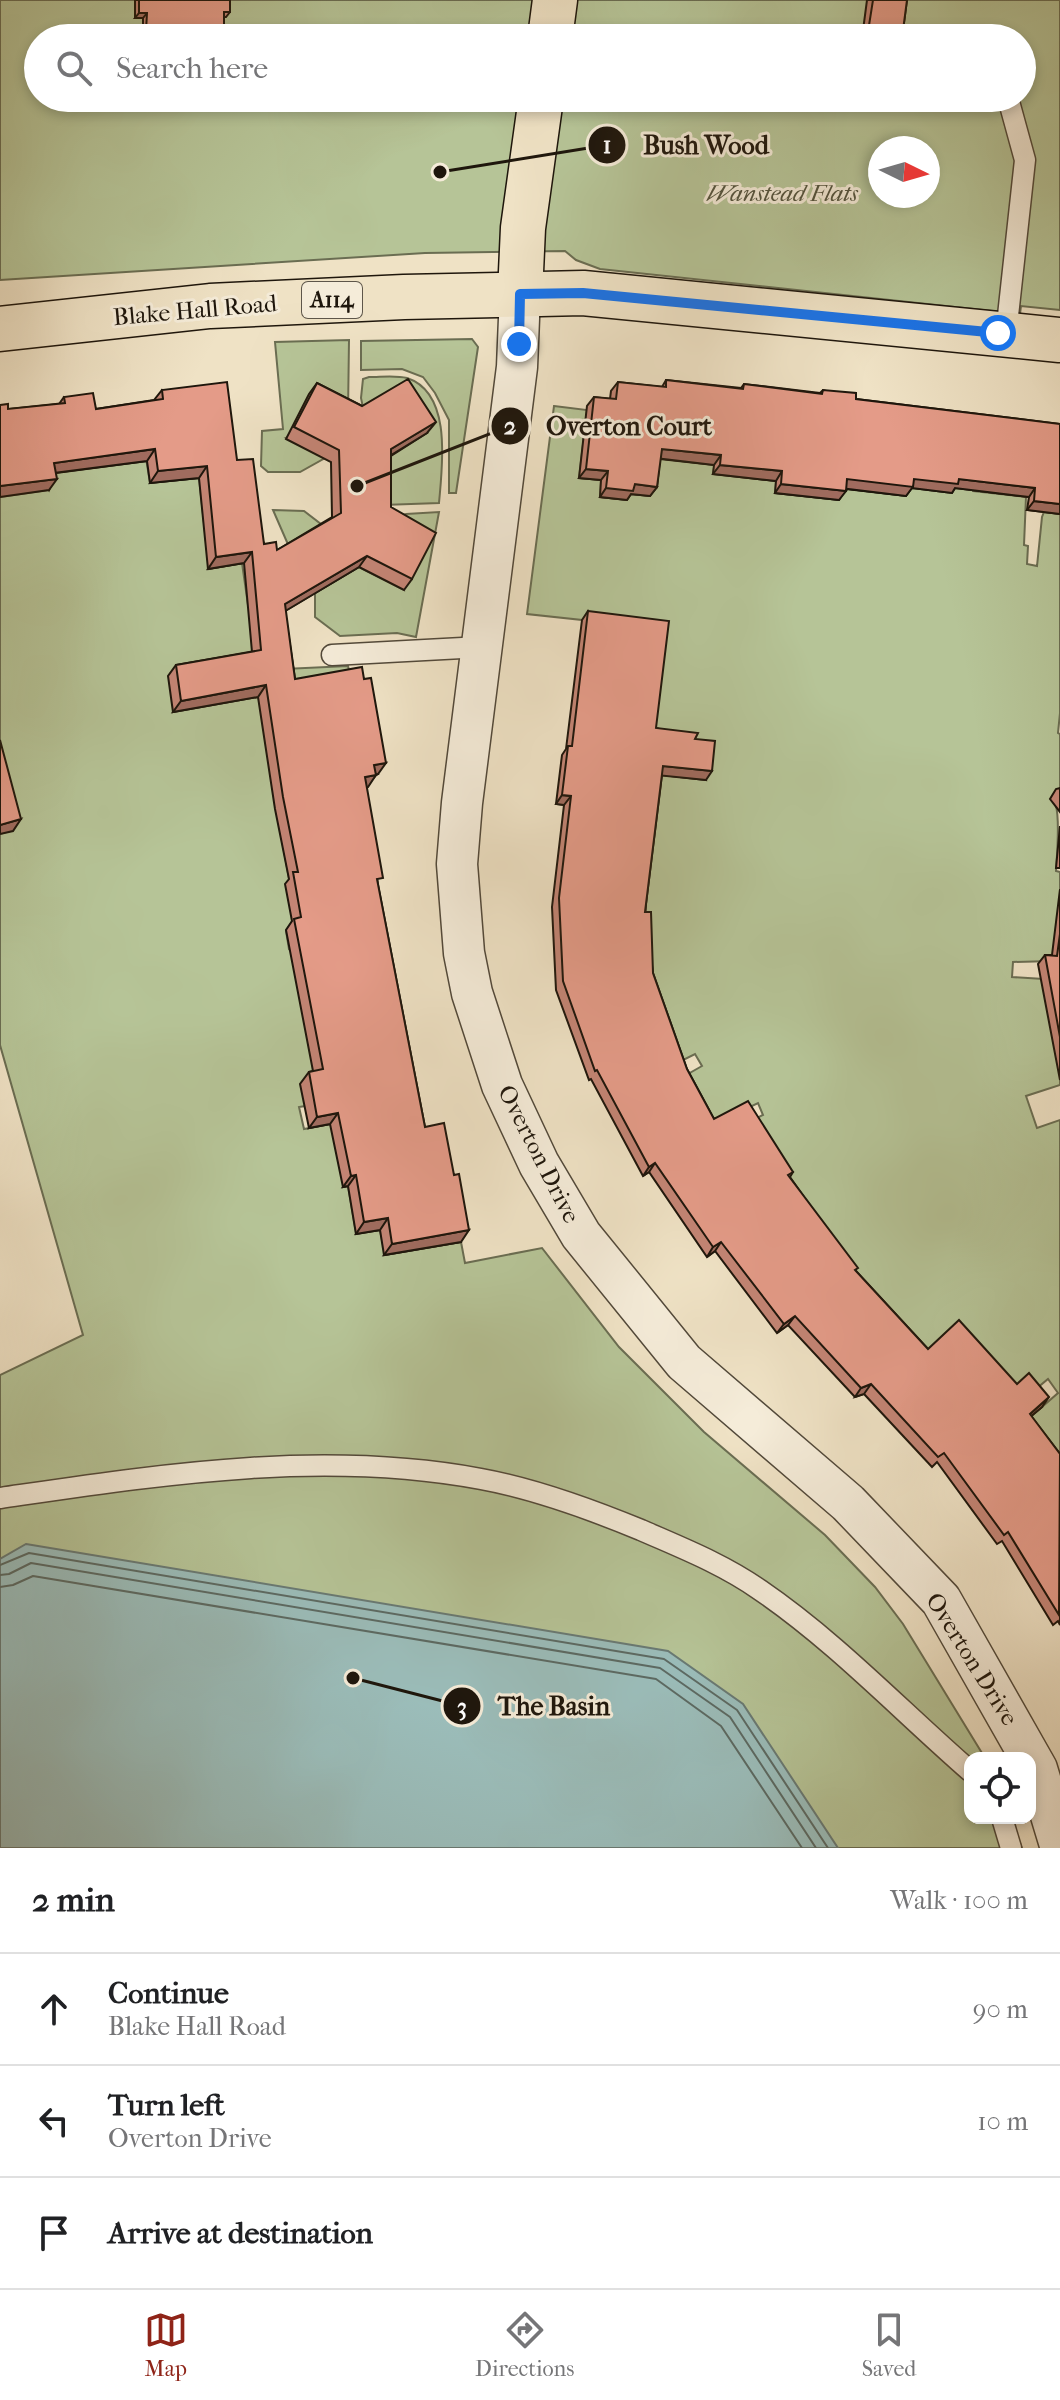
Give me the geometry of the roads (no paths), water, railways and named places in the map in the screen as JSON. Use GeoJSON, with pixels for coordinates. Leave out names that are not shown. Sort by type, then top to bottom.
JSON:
{"type":"FeatureCollection","features":[{"type":"Feature","properties":{"kind":"main road"},"geometry":{"type":"LineString","coordinates":[[552,24],[555,0]]}},
{"type":"Feature","properties":{"kind":"main road"},"geometry":{"type":"LineString","coordinates":[[520,294],[523,228],[539,112]]}},
{"type":"Feature","properties":{"kind":"main road","name":"Blake Hall Road"},"geometry":{"type":"LineString","coordinates":[[0,329],[210,306],[583,293],[1060,340]]}},
{"type":"Feature","properties":{"kind":"street","name":"Overton Drive"},"geometry":{"type":"LineString","coordinates":[[520,294],[517,367],[457,864],[464,953],[472,993],[502,1085],[539,1164],[581,1235],[684,1362],[848,1503],[941,1600],[1037,1769],[1060,1845]]}},
{"type":"Feature","properties":{"kind":"lane"},"geometry":{"type":"LineString","coordinates":[[1006,334],[1025,160],[1012,112]]}},
{"type":"Feature","properties":{"kind":"lane"},"geometry":{"type":"LineString","coordinates":[[332,655],[481,647]]}},
{"type":"Feature","properties":{"kind":"lane"},"geometry":{"type":"LineString","coordinates":[[0,1498],[166,1474],[297,1465],[378,1466],[482,1479],[589,1508],[705,1557],[758,1588],[823,1637],[964,1766]]}},
{"type":"Feature","properties":{"kind":"lane"},"geometry":{"type":"LineString","coordinates":[[1004,1824],[1011,1848]]}},
{"type":"Feature","properties":{"kind":"water"},"geometry":{"type":"Polygon","coordinates":[[[26,1544],[668,1651],[743,1704],[838,1848],[0,1848],[0,1559],[26,1544]]]}},
{"type":"Feature","properties":{"kind":"place","name":"Bush Wood"},"geometry":{"type":"Point","coordinates":[440,172]}},
{"type":"Feature","properties":{"kind":"place","name":"Overton Court"},"geometry":{"type":"Point","coordinates":[357,486]}},
{"type":"Feature","properties":{"kind":"place","name":"The Basin"},"geometry":{"type":"Point","coordinates":[353,1678]}},
{"type":"Feature","properties":{"kind":"park label","name":"Wanstead Flats"},"geometry":{"type":"Point","coordinates":[782,193]}}]}
